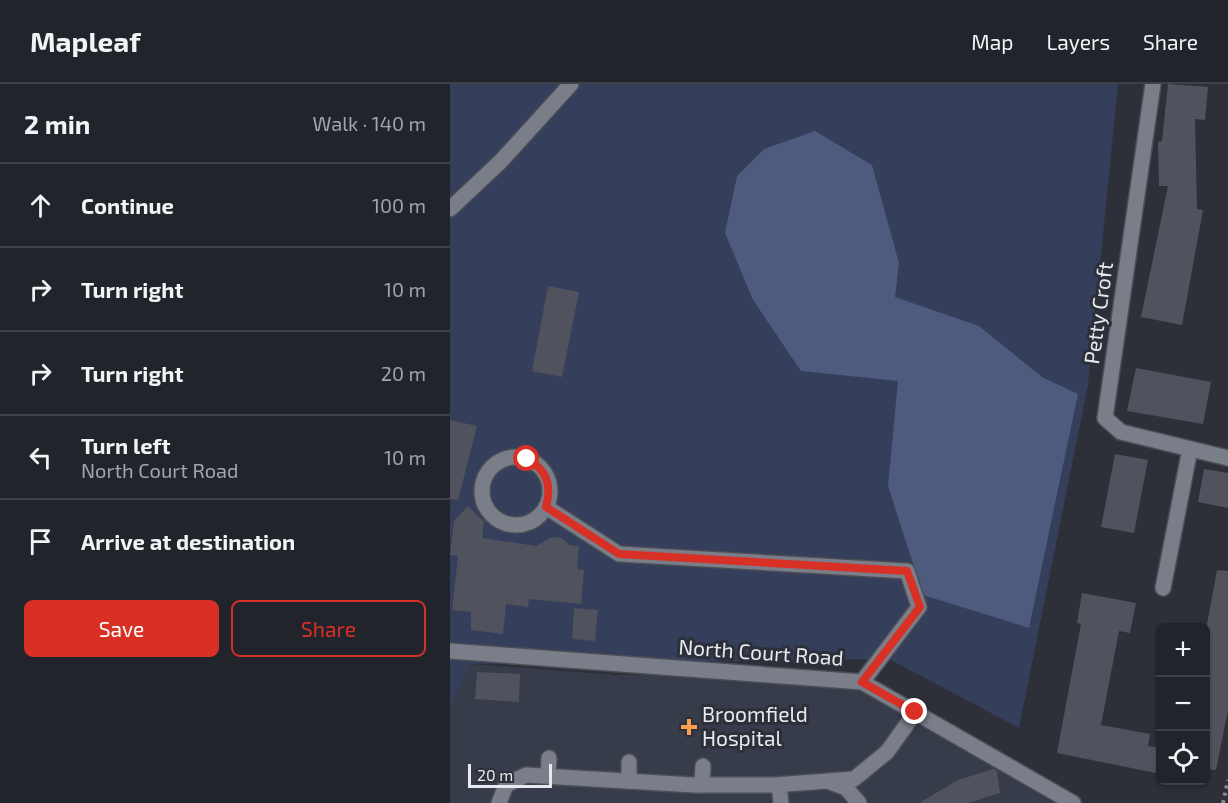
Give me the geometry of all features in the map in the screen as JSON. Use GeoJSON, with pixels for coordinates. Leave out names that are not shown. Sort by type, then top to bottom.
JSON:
{"type":"FeatureCollection","features":[{"type":"Feature","properties":{"kind":"street"},"geometry":{"type":"LineString","coordinates":[[450,210],[501,161],[571,84]]}},
{"type":"Feature","properties":{"kind":"street","name":"Petty Croft"},"geometry":{"type":"LineString","coordinates":[[1153,84],[1104,418],[1121,432],[1228,458]]}},
{"type":"Feature","properties":{"kind":"street"},"geometry":{"type":"LineString","coordinates":[[1163,588],[1190,449]]}},
{"type":"Feature","properties":{"kind":"street"},"geometry":{"type":"LineString","coordinates":[[516,457],[527,459],[545,474],[549,484],[546,507],[539,516],[520,525],[509,525],[499,521],[484,505],[481,495],[482,484],[487,473],[494,465],[505,459],[516,457]]}},
{"type":"Feature","properties":{"kind":"street"},"geometry":{"type":"LineString","coordinates":[[546,507],[619,554],[907,571],[920,607],[862,682]]}},
{"type":"Feature","properties":{"kind":"street","name":"North Court Road"},"geometry":{"type":"LineString","coordinates":[[450,651],[862,682],[1073,803]]}},
{"type":"Feature","properties":{"kind":"street"},"geometry":{"type":"LineString","coordinates":[[499,803],[506,785],[526,775],[702,785],[779,785],[854,779],[887,752],[915,712]]}},
{"type":"Feature","properties":{"kind":"street"},"geometry":{"type":"LineString","coordinates":[[548,776],[549,758]]}},
{"type":"Feature","properties":{"kind":"street"},"geometry":{"type":"LineString","coordinates":[[629,762],[629,781]]}},
{"type":"Feature","properties":{"kind":"street"},"geometry":{"type":"LineString","coordinates":[[702,785],[703,766]]}},
{"type":"Feature","properties":{"kind":"street"},"geometry":{"type":"LineString","coordinates":[[827,781],[846,788],[859,803]]}},
{"type":"Feature","properties":{"kind":"street"},"geometry":{"type":"LineString","coordinates":[[779,785],[781,803]]}},
{"type":"Feature","properties":{"kind":"path"},"geometry":{"type":"LineString","coordinates":[[1223,803],[1228,780]]}},
{"type":"Feature","properties":{"kind":"shaded area"},"geometry":{"type":"Polygon","coordinates":[[[450,84],[1118,84],[1088,385],[1019,728],[889,659],[470,664],[450,708],[450,84]]]}},
{"type":"Feature","properties":{"kind":"shaded area"},"geometry":{"type":"Polygon","coordinates":[[[815,131],[872,165],[899,263],[895,297],[979,326],[1042,377],[1078,394],[1029,628],[923,595],[888,486],[898,381],[801,371],[753,300],[725,233],[737,176],[764,149],[815,131]]]}},
{"type":"Feature","properties":{"kind":"shaded area","name":"Broomfield Hospital"},"geometry":{"type":"Polygon","coordinates":[[[470,664],[616,675],[703,675],[860,689],[978,754],[1054,803],[450,803],[450,699],[470,664]]]}},
{"type":"Feature","properties":{"kind":"building"},"geometry":{"type":"Polygon","coordinates":[[[1168,84],[1208,87],[1205,120],[1195,119],[1197,209],[1203,210],[1182,325],[1141,317],[1168,186],[1159,186],[1158,142],[1162,141],[1168,84]]]}},
{"type":"Feature","properties":{"kind":"building"},"geometry":{"type":"Polygon","coordinates":[[[548,286],[579,292],[562,377],[532,371],[548,286]]]}},
{"type":"Feature","properties":{"kind":"building"},"geometry":{"type":"Polygon","coordinates":[[[1136,368],[1211,382],[1203,424],[1127,411],[1136,368]]]}},
{"type":"Feature","properties":{"kind":"building"},"geometry":{"type":"Polygon","coordinates":[[[450,420],[477,426],[458,500],[450,499],[450,420]]]}},
{"type":"Feature","properties":{"kind":"building"},"geometry":{"type":"Polygon","coordinates":[[[1115,454],[1148,460],[1134,533],[1101,527],[1115,454]]]}},
{"type":"Feature","properties":{"kind":"building"},"geometry":{"type":"Polygon","coordinates":[[[1204,469],[1228,473],[1228,508],[1198,502],[1204,469]]]}},
{"type":"Feature","properties":{"kind":"building"},"geometry":{"type":"Polygon","coordinates":[[[468,506],[484,522],[482,538],[536,546],[552,537],[562,538],[569,545],[579,546],[577,569],[584,570],[581,604],[529,599],[528,607],[506,604],[503,634],[471,630],[471,612],[452,610],[458,556],[450,555],[454,521],[468,506]]]}},
{"type":"Feature","properties":{"kind":"building"},"geometry":{"type":"Polygon","coordinates":[[[1217,570],[1228,571],[1228,710],[1216,770],[1210,769],[1210,623],[1207,623],[1217,570]]]}},
{"type":"Feature","properties":{"kind":"building"},"geometry":{"type":"Polygon","coordinates":[[[1082,593],[1136,603],[1130,633],[1119,631],[1101,725],[1150,734],[1148,746],[1156,747],[1156,773],[1057,753],[1081,624],[1077,623],[1082,593]]]}},
{"type":"Feature","properties":{"kind":"building"},"geometry":{"type":"Polygon","coordinates":[[[574,608],[598,610],[595,641],[572,639],[574,608]]]}},
{"type":"Feature","properties":{"kind":"building"},"geometry":{"type":"Polygon","coordinates":[[[477,672],[520,674],[519,702],[475,699],[477,672]]]}},
{"type":"Feature","properties":{"kind":"building"},"geometry":{"type":"Polygon","coordinates":[[[993,769],[997,771],[1000,793],[968,803],[919,803],[958,780],[993,769]]]}},
{"type":"Feature","properties":{"kind":"place","name":"Broomfield Hospital"},"geometry":{"type":"Point","coordinates":[689,727]}},
{"type":"Feature","properties":{"kind":"route"},"geometry":{"type":"LineString","coordinates":[[527,459],[545,474],[549,484],[546,507],[619,554],[907,571],[920,607],[862,682],[915,712]]}}]}
